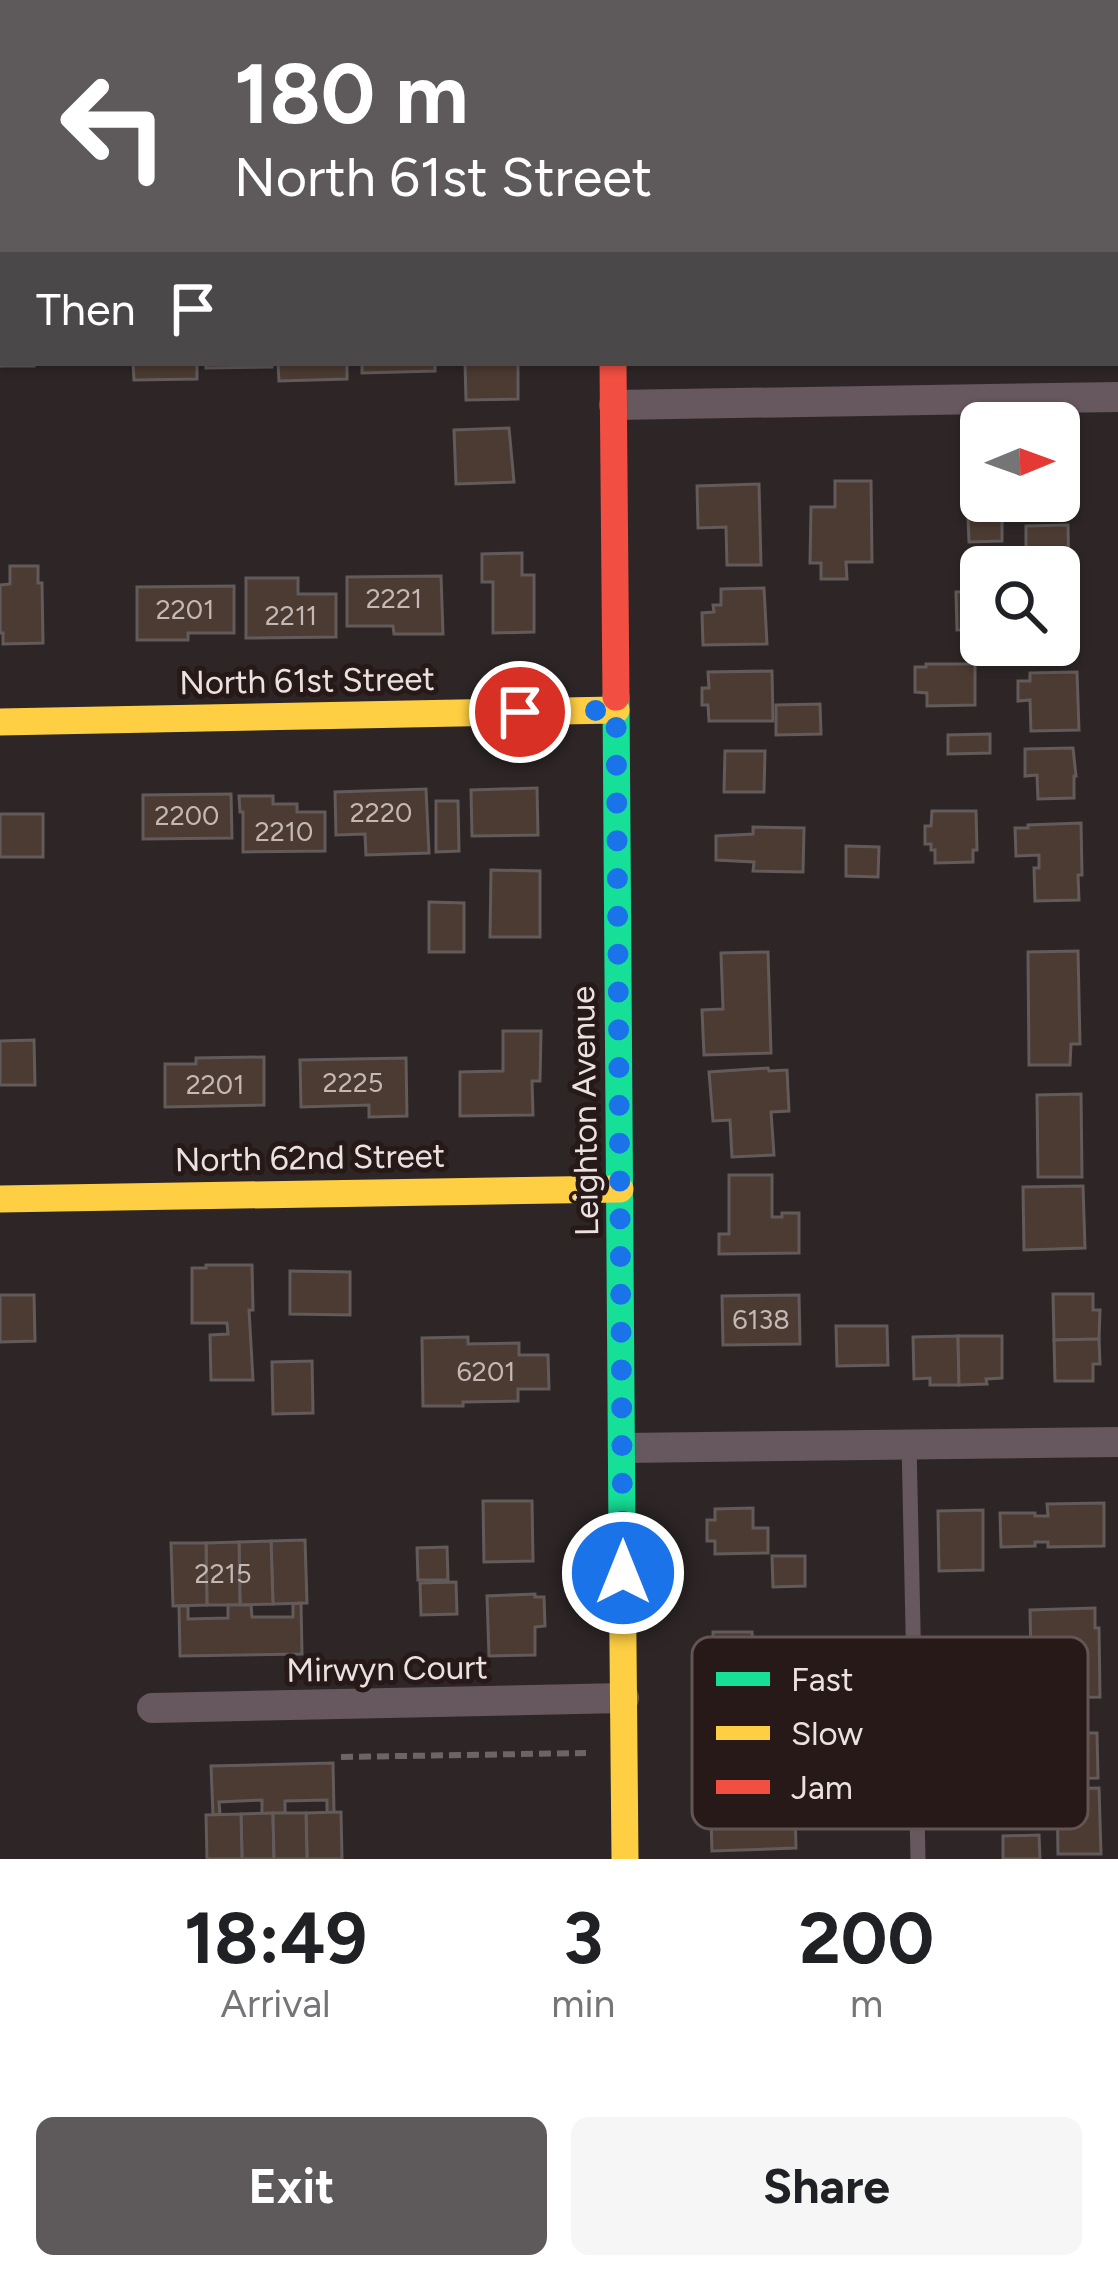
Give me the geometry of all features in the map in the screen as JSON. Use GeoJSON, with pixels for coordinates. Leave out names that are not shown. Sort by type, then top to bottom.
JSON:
{"type":"FeatureCollection","features":[{"type":"Feature","properties":{"kind":"street","name":"Leighton Avenue"},"geometry":{"type":"LineString","coordinates":[[614,366],[626,1859]]}},
{"type":"Feature","properties":{"kind":"street"},"geometry":{"type":"LineString","coordinates":[[614,405],[1118,397]]}},
{"type":"Feature","properties":{"kind":"street","name":"North 61st Street"},"geometry":{"type":"LineString","coordinates":[[0,722],[616,710]]}},
{"type":"Feature","properties":{"kind":"street","name":"North 62nd Street"},"geometry":{"type":"LineString","coordinates":[[0,1198],[620,1189]]}},
{"type":"Feature","properties":{"kind":"street"},"geometry":{"type":"LineString","coordinates":[[623,1448],[1118,1442]]}},
{"type":"Feature","properties":{"kind":"street","name":"Mirwyn Court"},"geometry":{"type":"LineString","coordinates":[[152,1708],[624,1698]]}},
{"type":"Feature","properties":{"kind":"lane"},"geometry":{"type":"LineString","coordinates":[[909,1443],[913,1637]]}},
{"type":"Feature","properties":{"kind":"lane"},"geometry":{"type":"LineString","coordinates":[[917,1829],[918,1859]]}},
{"type":"Feature","properties":{"kind":"path"},"geometry":{"type":"LineString","coordinates":[[341,1757],[586,1753]]}},
{"type":"Feature","properties":{"kind":"building"},"geometry":{"type":"Polygon","coordinates":[[[133,366],[197,366],[197,379],[134,380],[133,366]]]}},
{"type":"Feature","properties":{"kind":"building"},"geometry":{"type":"Polygon","coordinates":[[[206,366],[272,366],[272,367],[206,366]]]}},
{"type":"Feature","properties":{"kind":"building"},"geometry":{"type":"Polygon","coordinates":[[[278,366],[347,366],[347,379],[279,381],[278,366]]]}},
{"type":"Feature","properties":{"kind":"building"},"geometry":{"type":"Polygon","coordinates":[[[362,366],[435,366],[435,371],[362,373],[362,366]]]}},
{"type":"Feature","properties":{"kind":"building"},"geometry":{"type":"Polygon","coordinates":[[[465,366],[518,366],[518,399],[466,400],[465,366]]]}},
{"type":"Feature","properties":{"kind":"building"},"geometry":{"type":"Polygon","coordinates":[[[509,428],[514,482],[456,484],[454,430],[509,428]]]}},
{"type":"Feature","properties":{"kind":"building"},"geometry":{"type":"Polygon","coordinates":[[[835,481],[871,481],[872,562],[846,562],[847,579],[821,579],[821,563],[810,563],[811,507],[835,507],[835,481]]]}},
{"type":"Feature","properties":{"kind":"building"},"geometry":{"type":"Polygon","coordinates":[[[759,484],[761,565],[727,565],[726,527],[698,528],[697,486],[759,484]]]}},
{"type":"Feature","properties":{"kind":"building"},"geometry":{"type":"Polygon","coordinates":[[[968,522],[1002,522],[1002,541],[969,542],[968,522]]]}},
{"type":"Feature","properties":{"kind":"building"},"geometry":{"type":"Polygon","coordinates":[[[1068,525],[1068,546],[1026,546],[1026,526],[1068,525]]]}},
{"type":"Feature","properties":{"kind":"building"},"geometry":{"type":"Polygon","coordinates":[[[522,553],[522,575],[534,575],[534,632],[493,633],[493,582],[482,582],[482,554],[522,553]]]}},
{"type":"Feature","properties":{"kind":"building"},"geometry":{"type":"Polygon","coordinates":[[[10,566],[38,566],[43,643],[3,644],[0,585],[10,584],[10,566]]]}},
{"type":"Feature","properties":{"kind":"building"},"geometry":{"type":"Polygon","coordinates":[[[441,576],[443,634],[394,634],[393,626],[347,626],[347,577],[441,576]]]}},
{"type":"Feature","properties":{"kind":"building"},"geometry":{"type":"Polygon","coordinates":[[[246,578],[298,578],[298,594],[336,594],[336,637],[246,638],[246,578]]]}},
{"type":"Feature","properties":{"kind":"building"},"geometry":{"type":"Polygon","coordinates":[[[234,586],[234,633],[188,633],[188,640],[137,640],[137,587],[234,586]]]}},
{"type":"Feature","properties":{"kind":"building"},"geometry":{"type":"Polygon","coordinates":[[[764,588],[767,644],[703,645],[702,613],[714,612],[713,605],[721,605],[721,589],[764,588]]]}},
{"type":"Feature","properties":{"kind":"building"},"geometry":{"type":"Polygon","coordinates":[[[956,592],[960,592],[960,630],[957,630],[956,592]]]}},
{"type":"Feature","properties":{"kind":"building"},"geometry":{"type":"Polygon","coordinates":[[[975,666],[975,705],[927,706],[927,693],[915,692],[915,667],[975,666]]]}},
{"type":"Feature","properties":{"kind":"building"},"geometry":{"type":"Polygon","coordinates":[[[772,671],[773,721],[709,721],[708,705],[702,705],[702,688],[709,688],[708,672],[772,671]]]}},
{"type":"Feature","properties":{"kind":"building"},"geometry":{"type":"Polygon","coordinates":[[[1077,672],[1079,730],[1031,731],[1030,700],[1018,701],[1018,681],[1030,681],[1030,673],[1077,672]]]}},
{"type":"Feature","properties":{"kind":"building"},"geometry":{"type":"Polygon","coordinates":[[[820,704],[821,734],[776,735],[776,705],[820,704]]]}},
{"type":"Feature","properties":{"kind":"building"},"geometry":{"type":"Polygon","coordinates":[[[990,734],[990,753],[948,754],[948,735],[990,734]]]}},
{"type":"Feature","properties":{"kind":"building"},"geometry":{"type":"Polygon","coordinates":[[[1073,748],[1074,798],[1038,799],[1037,775],[1025,776],[1025,749],[1073,748]]]}},
{"type":"Feature","properties":{"kind":"building"},"geometry":{"type":"Polygon","coordinates":[[[725,751],[765,751],[764,792],[724,792],[725,751]]]}},
{"type":"Feature","properties":{"kind":"building"},"geometry":{"type":"Polygon","coordinates":[[[537,788],[538,835],[472,836],[471,790],[537,788]]]}},
{"type":"Feature","properties":{"kind":"building"},"geometry":{"type":"Polygon","coordinates":[[[426,789],[429,853],[366,855],[365,834],[336,835],[335,792],[426,789]]]}},
{"type":"Feature","properties":{"kind":"building"},"geometry":{"type":"Polygon","coordinates":[[[231,794],[232,838],[143,839],[143,795],[231,794]]]}},
{"type":"Feature","properties":{"kind":"building"},"geometry":{"type":"Polygon","coordinates":[[[239,796],[273,796],[273,804],[297,804],[297,812],[325,812],[325,851],[243,852],[239,796]]]}},
{"type":"Feature","properties":{"kind":"building"},"geometry":{"type":"Polygon","coordinates":[[[436,801],[458,801],[459,851],[436,852],[436,801]]]}},
{"type":"Feature","properties":{"kind":"building"},"geometry":{"type":"Polygon","coordinates":[[[932,811],[976,811],[973,862],[935,863],[935,850],[925,844],[925,826],[931,826],[932,811]]]}},
{"type":"Feature","properties":{"kind":"building"},"geometry":{"type":"Polygon","coordinates":[[[0,814],[43,814],[43,857],[0,857],[0,814]]]}},
{"type":"Feature","properties":{"kind":"building"},"geometry":{"type":"Polygon","coordinates":[[[1081,823],[1079,900],[1035,901],[1034,868],[1039,868],[1039,855],[1016,856],[1015,828],[1081,823]]]}},
{"type":"Feature","properties":{"kind":"building"},"geometry":{"type":"Polygon","coordinates":[[[753,827],[804,828],[803,872],[753,871],[754,862],[716,860],[716,836],[753,834],[753,827]]]}},
{"type":"Feature","properties":{"kind":"building"},"geometry":{"type":"Polygon","coordinates":[[[846,846],[879,847],[878,877],[846,876],[846,846]]]}},
{"type":"Feature","properties":{"kind":"building"},"geometry":{"type":"Polygon","coordinates":[[[491,870],[540,871],[540,937],[490,937],[491,870]]]}},
{"type":"Feature","properties":{"kind":"building"},"geometry":{"type":"Polygon","coordinates":[[[429,902],[464,903],[464,952],[429,952],[429,902]]]}},
{"type":"Feature","properties":{"kind":"building"},"geometry":{"type":"Polygon","coordinates":[[[1078,951],[1080,1044],[1071,1044],[1070,1065],[1029,1065],[1028,952],[1078,951]]]}},
{"type":"Feature","properties":{"kind":"building"},"geometry":{"type":"Polygon","coordinates":[[[768,952],[771,1053],[704,1055],[702,1010],[723,1009],[721,953],[768,952]]]}},
{"type":"Feature","properties":{"kind":"building"},"geometry":{"type":"Polygon","coordinates":[[[503,1031],[541,1031],[540,1081],[532,1081],[533,1115],[460,1116],[460,1072],[503,1071],[503,1031]]]}},
{"type":"Feature","properties":{"kind":"building"},"geometry":{"type":"Polygon","coordinates":[[[34,1040],[35,1085],[0,1085],[0,1041],[34,1040]]]}},
{"type":"Feature","properties":{"kind":"building"},"geometry":{"type":"Polygon","coordinates":[[[264,1057],[264,1105],[165,1107],[165,1064],[196,1064],[196,1058],[264,1057]]]}},
{"type":"Feature","properties":{"kind":"building"},"geometry":{"type":"Polygon","coordinates":[[[406,1058],[407,1116],[369,1117],[369,1105],[301,1107],[300,1060],[406,1058]]]}},
{"type":"Feature","properties":{"kind":"building"},"geometry":{"type":"Polygon","coordinates":[[[787,1070],[789,1111],[771,1112],[774,1155],[732,1157],[730,1120],[713,1121],[709,1072],[787,1070]]]}},
{"type":"Feature","properties":{"kind":"building"},"geometry":{"type":"Polygon","coordinates":[[[1081,1094],[1082,1177],[1038,1177],[1037,1095],[1081,1094]]]}},
{"type":"Feature","properties":{"kind":"building"},"geometry":{"type":"Polygon","coordinates":[[[729,1175],[772,1175],[772,1217],[799,1213],[799,1253],[719,1254],[719,1234],[729,1234],[729,1175]]]}},
{"type":"Feature","properties":{"kind":"building"},"geometry":{"type":"Polygon","coordinates":[[[1083,1186],[1085,1248],[1024,1250],[1023,1187],[1083,1186]]]}},
{"type":"Feature","properties":{"kind":"building"},"geometry":{"type":"Polygon","coordinates":[[[252,1265],[253,1380],[211,1380],[210,1335],[228,1334],[227,1323],[192,1323],[192,1268],[252,1265]]]}},
{"type":"Feature","properties":{"kind":"building"},"geometry":{"type":"Polygon","coordinates":[[[290,1271],[350,1272],[350,1315],[290,1314],[290,1271]]]}},
{"type":"Feature","properties":{"kind":"building"},"geometry":{"type":"Polygon","coordinates":[[[1053,1294],[1093,1294],[1093,1310],[1100,1310],[1099,1339],[1054,1340],[1053,1294]]]}},
{"type":"Feature","properties":{"kind":"building"},"geometry":{"type":"Polygon","coordinates":[[[0,1295],[34,1295],[35,1341],[0,1342],[0,1295]]]}},
{"type":"Feature","properties":{"kind":"building"},"geometry":{"type":"Polygon","coordinates":[[[799,1295],[800,1344],[723,1345],[722,1296],[799,1295]]]}},
{"type":"Feature","properties":{"kind":"building"},"geometry":{"type":"Polygon","coordinates":[[[836,1326],[887,1326],[888,1365],[837,1366],[836,1326]]]}},
{"type":"Feature","properties":{"kind":"building"},"geometry":{"type":"Polygon","coordinates":[[[958,1336],[959,1385],[930,1385],[930,1378],[914,1379],[913,1337],[958,1336]]]}},
{"type":"Feature","properties":{"kind":"building"},"geometry":{"type":"Polygon","coordinates":[[[958,1336],[1002,1336],[1002,1378],[959,1385],[958,1336]]]}},
{"type":"Feature","properties":{"kind":"building"},"geometry":{"type":"Polygon","coordinates":[[[468,1337],[468,1344],[519,1343],[519,1355],[548,1355],[549,1389],[518,1389],[518,1401],[423,1406],[422,1338],[468,1337]]]}},
{"type":"Feature","properties":{"kind":"building"},"geometry":{"type":"Polygon","coordinates":[[[1099,1339],[1100,1364],[1093,1364],[1093,1381],[1055,1381],[1054,1340],[1099,1339]]]}},
{"type":"Feature","properties":{"kind":"building"},"geometry":{"type":"Polygon","coordinates":[[[312,1361],[313,1413],[273,1414],[272,1362],[312,1361]]]}},
{"type":"Feature","properties":{"kind":"building"},"geometry":{"type":"Polygon","coordinates":[[[483,1501],[532,1501],[533,1561],[484,1562],[483,1501]]]}},
{"type":"Feature","properties":{"kind":"building"},"geometry":{"type":"Polygon","coordinates":[[[1104,1503],[1104,1546],[1048,1547],[1048,1542],[1035,1542],[1035,1546],[1001,1547],[1000,1513],[1048,1516],[1047,1504],[1104,1503]]]}},
{"type":"Feature","properties":{"kind":"building"},"geometry":{"type":"Polygon","coordinates":[[[753,1508],[753,1528],[768,1528],[768,1553],[715,1554],[715,1541],[707,1541],[707,1520],[715,1520],[715,1509],[753,1508]]]}},
{"type":"Feature","properties":{"kind":"building"},"geometry":{"type":"Polygon","coordinates":[[[983,1510],[983,1570],[939,1571],[938,1511],[983,1510]]]}},
{"type":"Feature","properties":{"kind":"building"},"geometry":{"type":"Polygon","coordinates":[[[305,1540],[307,1603],[273,1604],[271,1541],[305,1540]]]}},
{"type":"Feature","properties":{"kind":"building"},"geometry":{"type":"Polygon","coordinates":[[[271,1541],[273,1604],[240,1605],[239,1542],[271,1541]]]}},
{"type":"Feature","properties":{"kind":"building"},"geometry":{"type":"Polygon","coordinates":[[[239,1542],[240,1605],[207,1605],[206,1543],[239,1542]]]}},
{"type":"Feature","properties":{"kind":"building"},"geometry":{"type":"Polygon","coordinates":[[[171,1543],[206,1543],[207,1605],[173,1606],[171,1543]]]}},
{"type":"Feature","properties":{"kind":"building"},"geometry":{"type":"Polygon","coordinates":[[[447,1547],[448,1580],[418,1580],[417,1548],[447,1547]]]}},
{"type":"Feature","properties":{"kind":"building"},"geometry":{"type":"Polygon","coordinates":[[[772,1556],[805,1556],[805,1586],[773,1587],[772,1556]]]}},
{"type":"Feature","properties":{"kind":"building"},"geometry":{"type":"Polygon","coordinates":[[[456,1582],[457,1614],[421,1615],[420,1583],[456,1582]]]}},
{"type":"Feature","properties":{"kind":"building"},"geometry":{"type":"Polygon","coordinates":[[[487,1596],[544,1597],[545,1626],[535,1627],[535,1655],[489,1656],[487,1596]]]}},
{"type":"Feature","properties":{"kind":"building"},"geometry":{"type":"Polygon","coordinates":[[[301,1603],[302,1654],[180,1656],[179,1606],[188,1606],[188,1619],[228,1618],[228,1605],[251,1605],[252,1617],[293,1617],[293,1604],[301,1603]]]}},
{"type":"Feature","properties":{"kind":"building"},"geometry":{"type":"Polygon","coordinates":[[[1095,1608],[1100,1697],[1088,1697],[1088,1637],[1031,1637],[1030,1610],[1095,1608]]]}},
{"type":"Feature","properties":{"kind":"building"},"geometry":{"type":"Polygon","coordinates":[[[713,1632],[752,1632],[752,1637],[713,1637],[713,1632]]]}},
{"type":"Feature","properties":{"kind":"building"},"geometry":{"type":"Polygon","coordinates":[[[1088,1733],[1097,1733],[1098,1778],[1088,1778],[1088,1733]]]}},
{"type":"Feature","properties":{"kind":"building"},"geometry":{"type":"Polygon","coordinates":[[[333,1763],[334,1812],[327,1813],[327,1800],[285,1801],[285,1813],[262,1814],[262,1800],[219,1802],[220,1814],[213,1815],[211,1766],[333,1763]]]}},
{"type":"Feature","properties":{"kind":"building"},"geometry":{"type":"Polygon","coordinates":[[[1088,1788],[1099,1788],[1101,1854],[1058,1854],[1058,1829],[1088,1829],[1088,1788]]]}},
{"type":"Feature","properties":{"kind":"building"},"geometry":{"type":"Polygon","coordinates":[[[341,1812],[342,1859],[307,1859],[306,1813],[341,1812]]]}},
{"type":"Feature","properties":{"kind":"building"},"geometry":{"type":"Polygon","coordinates":[[[273,1813],[274,1859],[242,1859],[241,1814],[273,1813]]]}},
{"type":"Feature","properties":{"kind":"building"},"geometry":{"type":"Polygon","coordinates":[[[273,1813],[306,1813],[307,1859],[274,1859],[273,1813]]]}},
{"type":"Feature","properties":{"kind":"building"},"geometry":{"type":"Polygon","coordinates":[[[241,1814],[242,1859],[207,1859],[206,1815],[241,1814]]]}},
{"type":"Feature","properties":{"kind":"building"},"geometry":{"type":"Polygon","coordinates":[[[711,1829],[796,1829],[796,1848],[712,1851],[711,1829]]]}},
{"type":"Feature","properties":{"kind":"building"},"geometry":{"type":"Polygon","coordinates":[[[1039,1835],[1040,1859],[1003,1859],[1003,1836],[1039,1835]]]}},
{"type":"Feature","properties":{"kind":"traffic: fast"},"geometry":{"type":"LineString","coordinates":[[616,697],[622,1538]]}},
{"type":"Feature","properties":{"kind":"traffic: slow"},"geometry":{"type":"LineString","coordinates":[[0,722],[616,710]]}},
{"type":"Feature","properties":{"kind":"traffic: slow"},"geometry":{"type":"LineString","coordinates":[[0,1199],[620,1189]]}},
{"type":"Feature","properties":{"kind":"traffic: slow"},"geometry":{"type":"LineString","coordinates":[[622,1538],[625,1859]]}},
{"type":"Feature","properties":{"kind":"traffic: jam"},"geometry":{"type":"LineString","coordinates":[[613,366],[616,697]]}},
{"type":"Feature","properties":{"kind":"route"},"geometry":{"type":"LineString","coordinates":[[520,712],[616,710],[623,1573]]}}]}
